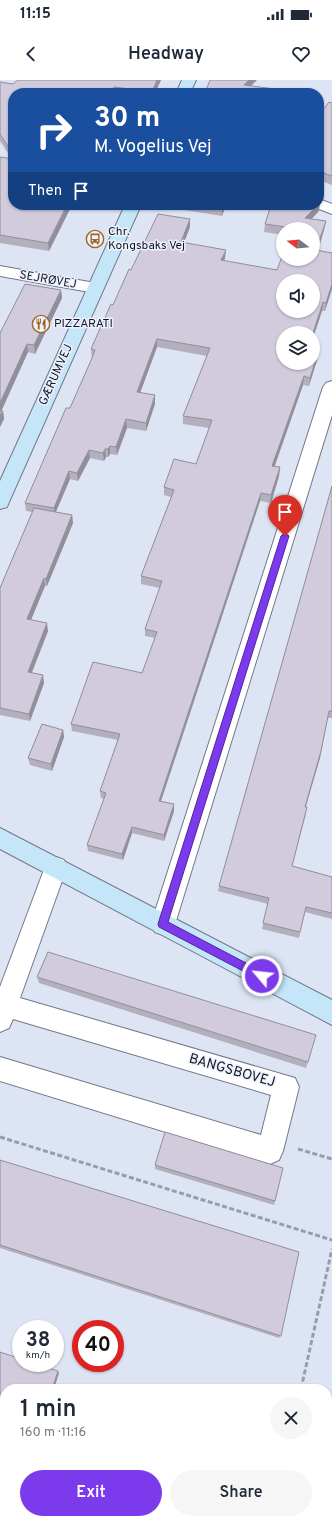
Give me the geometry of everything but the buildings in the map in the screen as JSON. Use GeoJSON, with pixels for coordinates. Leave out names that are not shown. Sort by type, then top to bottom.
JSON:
{"type":"FeatureCollection","features":[{"type":"Feature","properties":{"kind":"main road","name":"GÆRUMVEJ"},"geometry":{"type":"LineString","coordinates":[[0,502],[4,483],[131,210]]}},
{"type":"Feature","properties":{"kind":"main road"},"geometry":{"type":"LineString","coordinates":[[0,838],[332,1013]]}},
{"type":"Feature","properties":{"kind":"street","name":"SEJRØVEJ"},"geometry":{"type":"LineString","coordinates":[[0,271],[95,288]]}},
{"type":"Feature","properties":{"kind":"street"},"geometry":{"type":"LineString","coordinates":[[163,924],[332,387]]}},
{"type":"Feature","properties":{"kind":"street","name":"BANGSBOVEJ"},"geometry":{"type":"LineString","coordinates":[[56,867],[3,1012],[286,1087],[272,1142]]}},
{"type":"Feature","properties":{"kind":"street"},"geometry":{"type":"LineString","coordinates":[[0,1069],[270,1151],[272,1142]]}},
{"type":"Feature","properties":{"kind":"path"},"geometry":{"type":"LineString","coordinates":[[0,1137],[332,1240]]}},
{"type":"Feature","properties":{"kind":"path"},"geometry":{"type":"LineString","coordinates":[[272,1142],[332,1160]]}},
{"type":"Feature","properties":{"kind":"path"},"geometry":{"type":"LineString","coordinates":[[303,1384],[332,1249]]}},
{"type":"Feature","properties":{"kind":"place","name":"Chr. Kongsbaks Vej"},"geometry":{"type":"Point","coordinates":[95,239]}},
{"type":"Feature","properties":{"kind":"place","name":"PIZZARATI"},"geometry":{"type":"Point","coordinates":[41,324]}},
{"type":"Feature","properties":{"kind":"route"},"geometry":{"type":"LineString","coordinates":[[262,976],[163,924],[285,536]]}}]}
